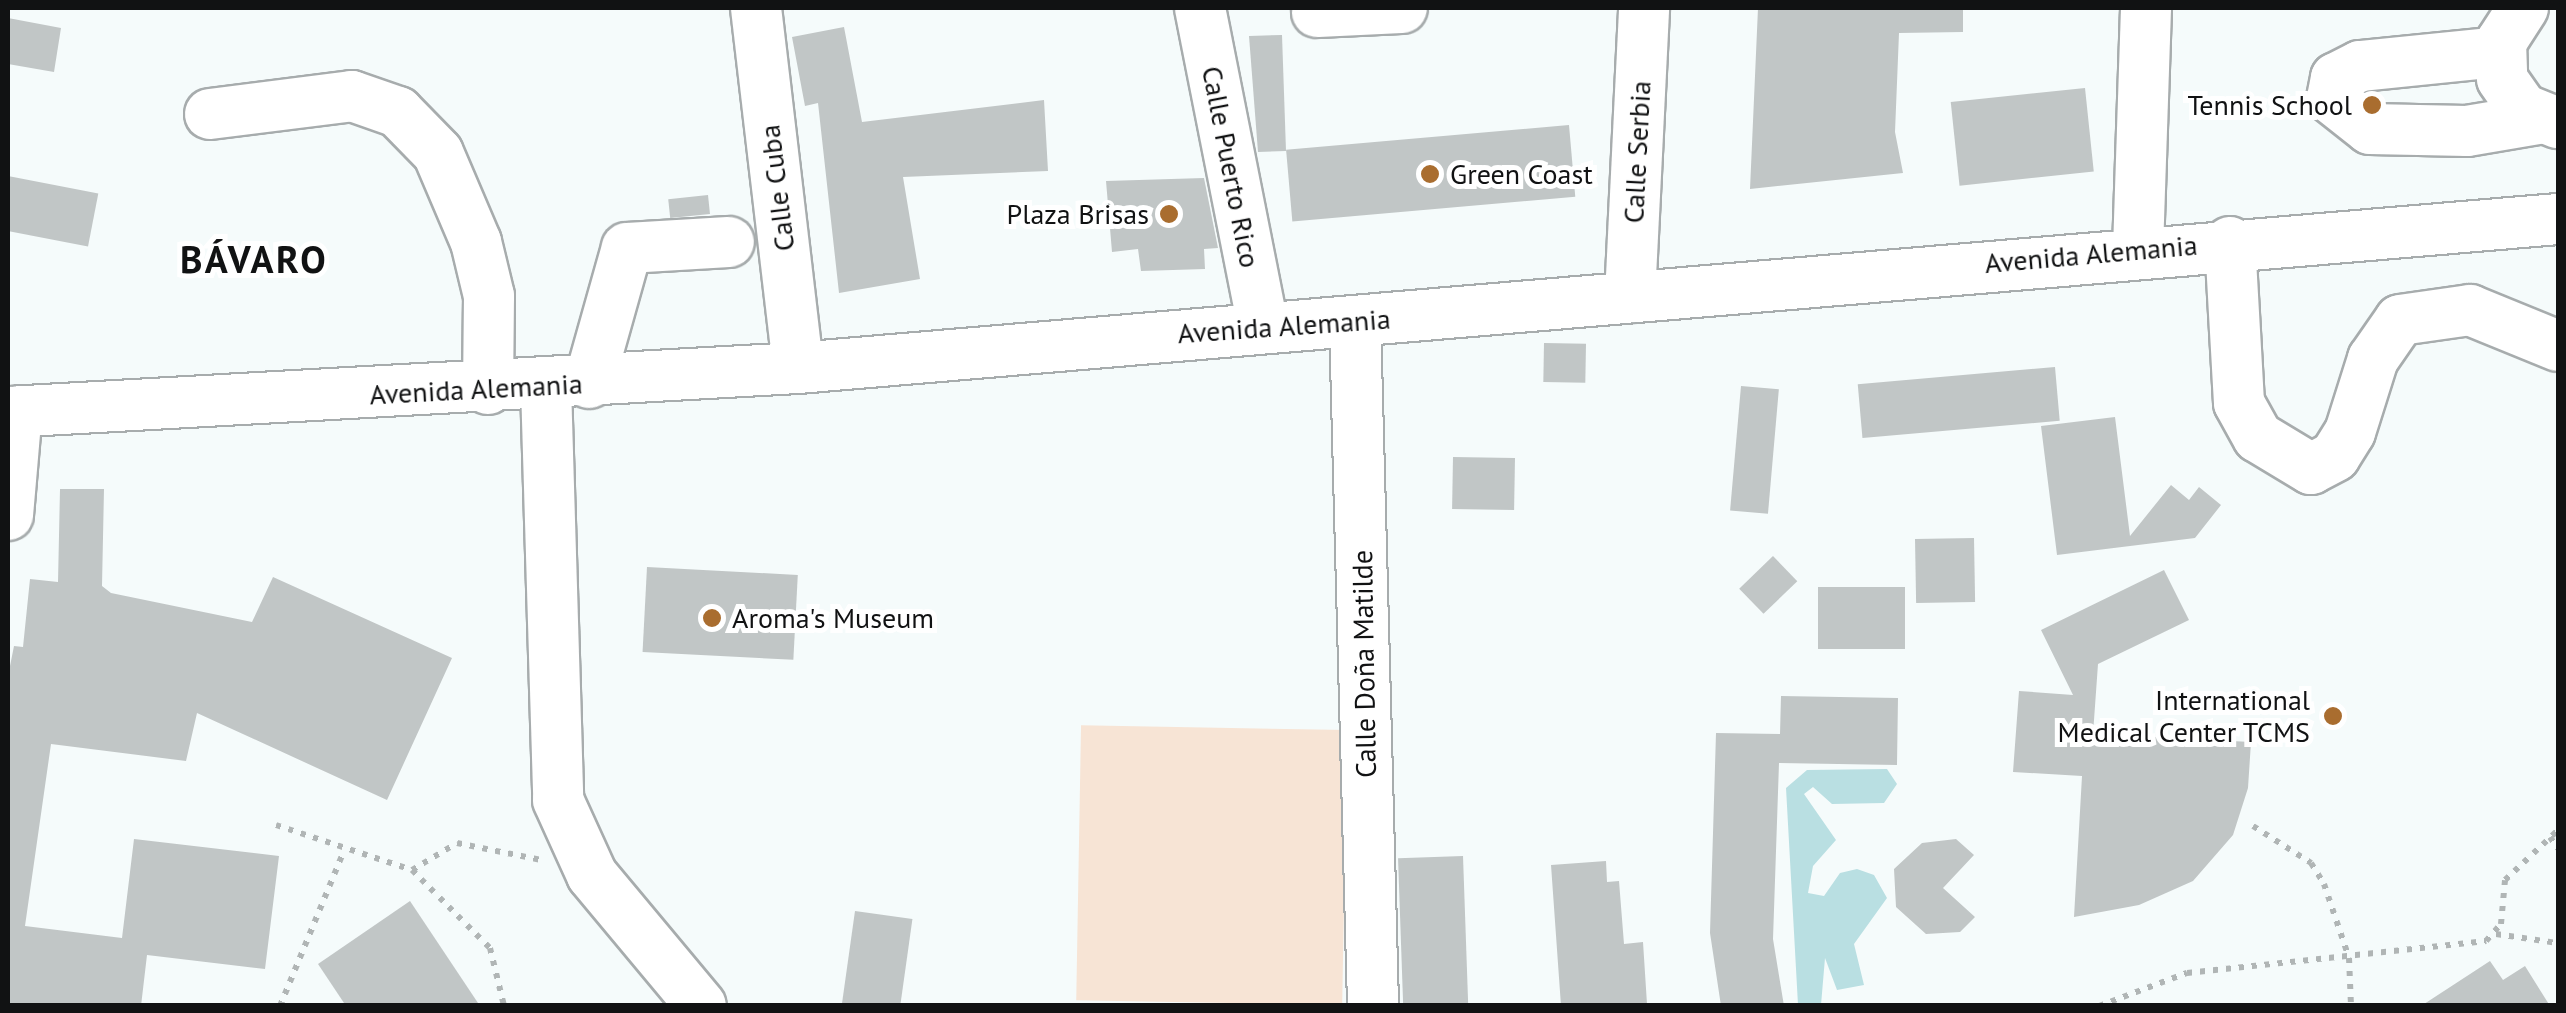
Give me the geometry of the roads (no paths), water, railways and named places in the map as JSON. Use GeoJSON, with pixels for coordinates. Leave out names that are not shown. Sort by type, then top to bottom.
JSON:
{"type":"FeatureCollection","features":[{"type":"Feature","properties":{"kind":"street","name":"Calle Cuba"},"geometry":{"type":"LineString","coordinates":[[756,8],[798,368]]}},
{"type":"Feature","properties":{"kind":"street","name":"Calle Puerto Rico"},"geometry":{"type":"LineString","coordinates":[[1200,8],[1263,326]]}},
{"type":"Feature","properties":{"kind":"street"},"geometry":{"type":"LineString","coordinates":[[1317,12],[1402,8]]}},
{"type":"Feature","properties":{"kind":"street","name":"Calle Serbia"},"geometry":{"type":"LineString","coordinates":[[1630,297],[1644,8]]}},
{"type":"Feature","properties":{"kind":"street"},"geometry":{"type":"LineString","coordinates":[[2138,250],[2146,8]]}},
{"type":"Feature","properties":{"kind":"street"},"geometry":{"type":"LineString","coordinates":[[2523,8],[2499,52],[2510,96],[2549,121]]}},
{"type":"Feature","properties":{"kind":"street"},"geometry":{"type":"LineString","coordinates":[[2499,52],[2360,66],[2336,78],[2332,99],[2370,128],[2467,131],[2549,121]]}},
{"type":"Feature","properties":{"kind":"street"},"geometry":{"type":"LineString","coordinates":[[210,114],[352,96],[398,112],[438,153],[476,242],[489,296],[488,389]]}},
{"type":"Feature","properties":{"kind":"street","name":"Avenida Alemania"},"geometry":{"type":"LineString","coordinates":[[12,412],[567,385],[798,368],[1263,326],[1356,322],[2230,242],[2558,219]]}},
{"type":"Feature","properties":{"kind":"street"},"geometry":{"type":"LineString","coordinates":[[701,1006],[580,855],[558,800],[567,385],[627,248],[729,242]]}},
{"type":"Feature","properties":{"kind":"street"},"geometry":{"type":"LineString","coordinates":[[2230,242],[2239,404],[2258,437],[2311,469],[2335,456],[2350,432],[2373,358],[2400,320],[2470,310],[2558,346]]}},
{"type":"Feature","properties":{"kind":"street","name":"Calle Doña Matilde"},"geometry":{"type":"LineString","coordinates":[[1356,322],[1373,1006]]}},
{"type":"Feature","properties":{"kind":"street"},"geometry":{"type":"LineString","coordinates":[[8,515],[12,412]]}},
{"type":"Feature","properties":{"kind":"water"},"geometry":{"type":"Polygon","coordinates":[[[1887,769],[1897,784],[1884,803],[1832,804],[1813,787],[1804,794],[1836,840],[1813,866],[1808,893],[1824,896],[1840,873],[1857,869],[1874,875],[1887,898],[1854,944],[1864,985],[1837,990],[1825,958],[1821,1005],[1798,1005],[1786,788],[1807,770],[1887,769]]]}},
{"type":"Feature","properties":{"kind":"place","name":"Tennis School"},"geometry":{"type":"Point","coordinates":[2372,105]}},
{"type":"Feature","properties":{"kind":"place","name":"Green Coast"},"geometry":{"type":"Point","coordinates":[1430,174]}},
{"type":"Feature","properties":{"kind":"place","name":"Plaza Brisas"},"geometry":{"type":"Point","coordinates":[1169,214]}},
{"type":"Feature","properties":{"kind":"place","name":"Aroma's Museum"},"geometry":{"type":"Point","coordinates":[712,618]}},
{"type":"Feature","properties":{"kind":"place","name":"International Medical Center TCMS"},"geometry":{"type":"Point","coordinates":[2333,716]}},
{"type":"Feature","properties":{"kind":"district","name":"BÁVARO"},"geometry":{"type":"Point","coordinates":[254,259]}}]}
